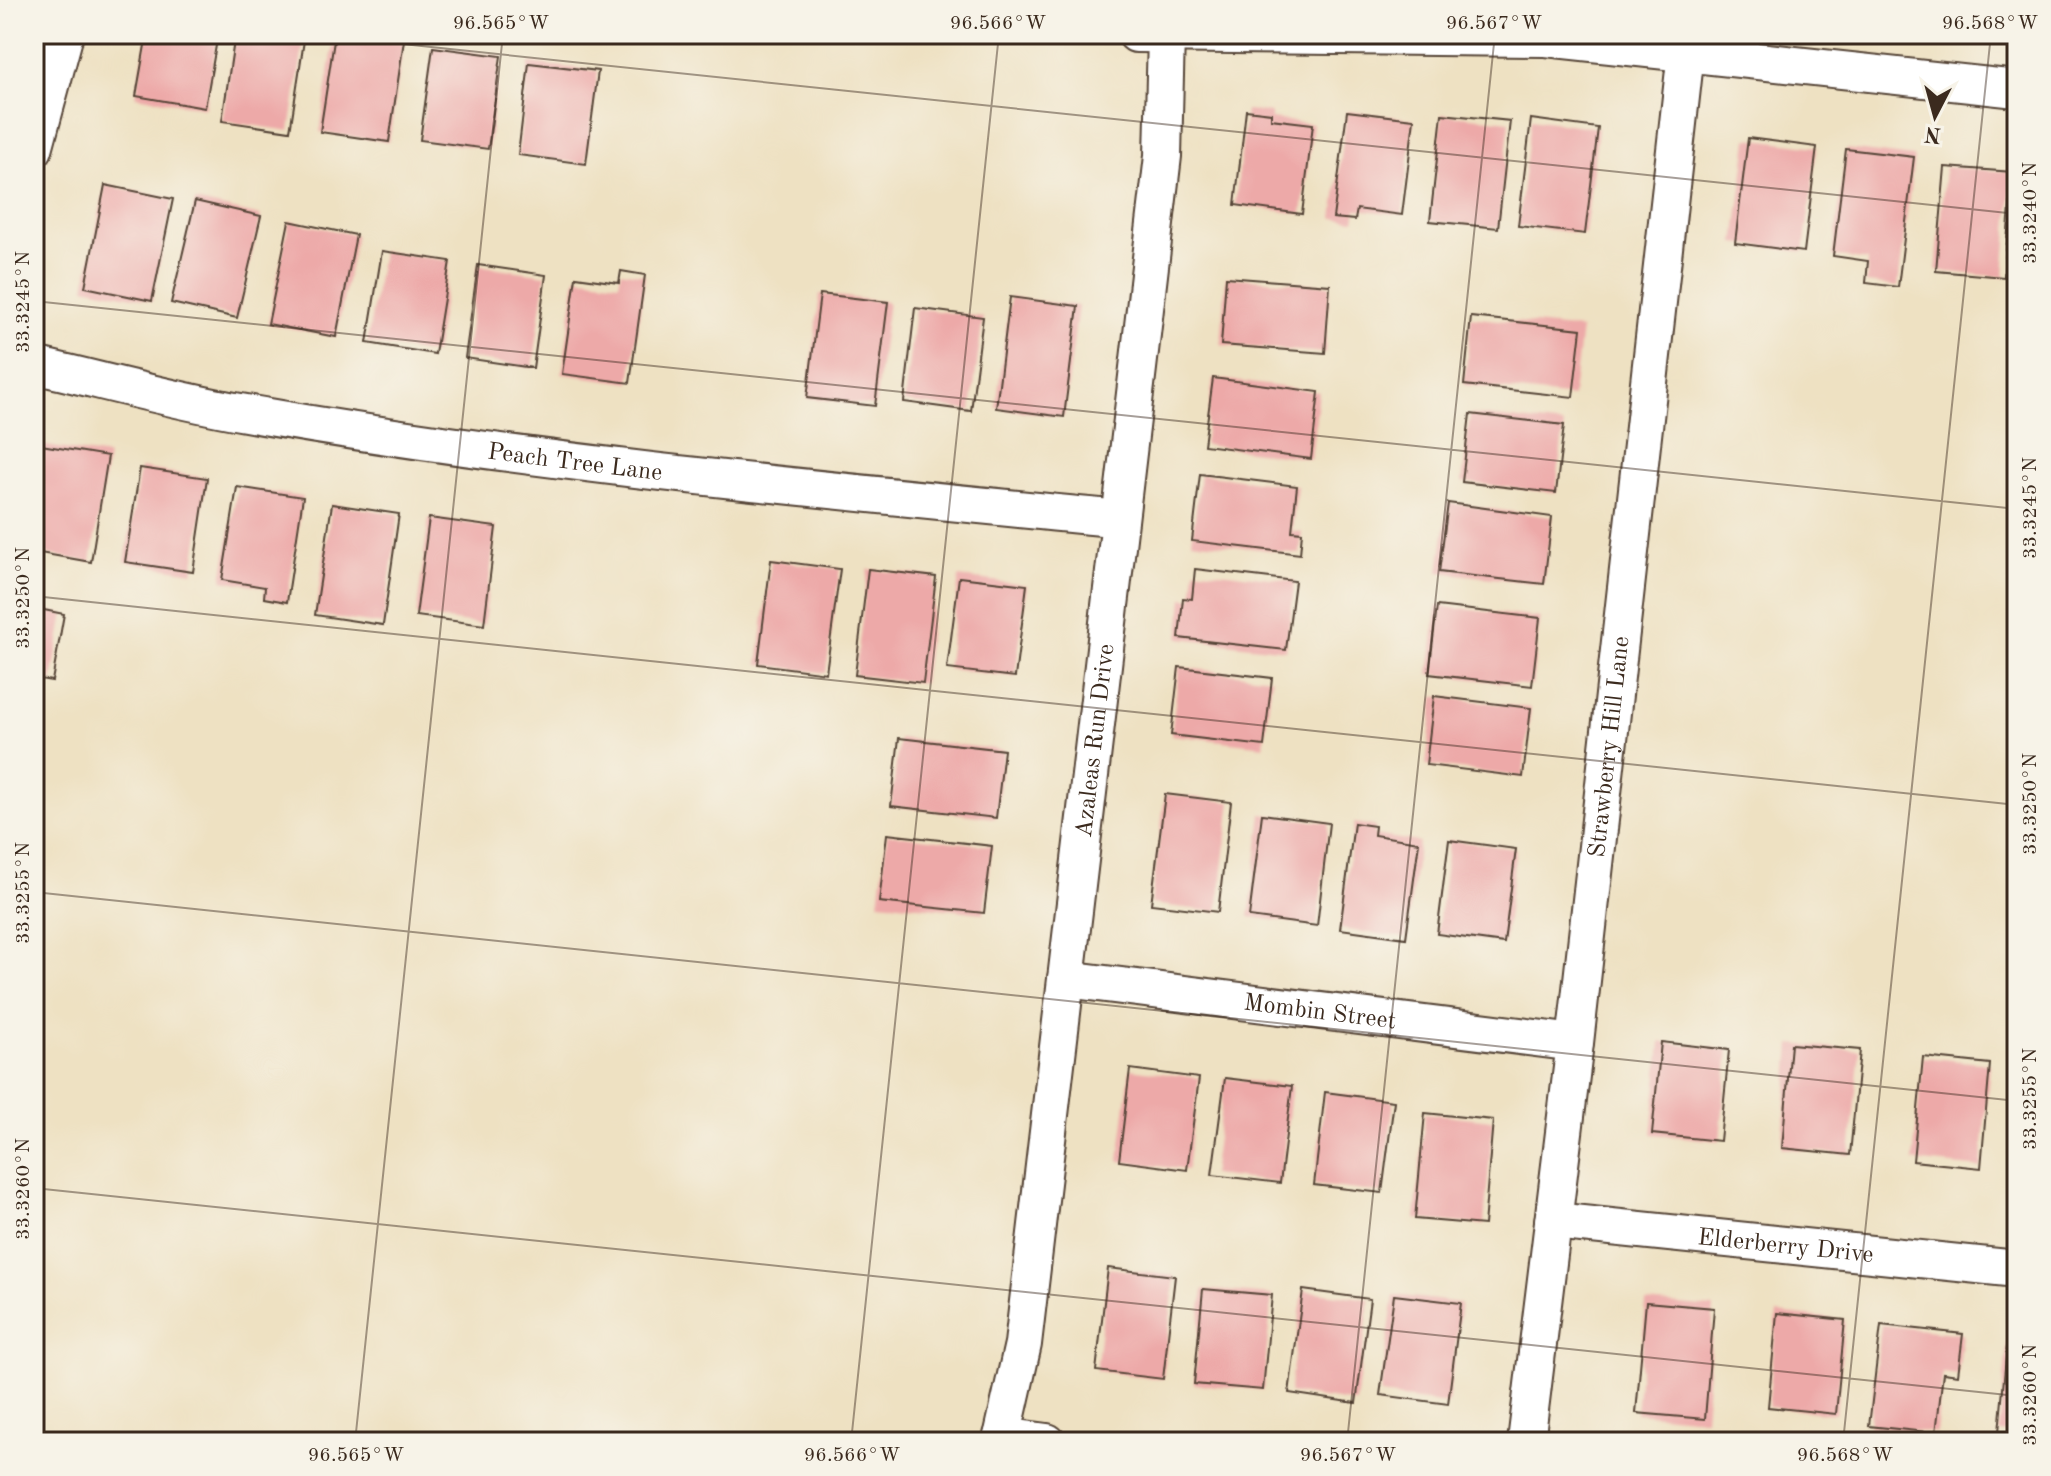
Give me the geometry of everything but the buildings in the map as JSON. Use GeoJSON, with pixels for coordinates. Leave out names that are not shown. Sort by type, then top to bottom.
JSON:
{"type":"FeatureCollection","features":[{"type":"Feature","properties":{"kind":"street"},"geometry":{"type":"LineString","coordinates":[[34,149],[65,34]]}},
{"type":"Feature","properties":{"kind":"street"},"geometry":{"type":"LineString","coordinates":[[1136,34],[1546,38],[2017,89]]}},
{"type":"Feature","properties":{"kind":"street","name":"Azaleas Run Drive"},"geometry":{"type":"LineString","coordinates":[[1002,1439],[1023,1344],[1163,156],[1166,35]]}},
{"type":"Feature","properties":{"kind":"street","name":"Strawberry Hill Lane"},"geometry":{"type":"LineString","coordinates":[[1526,1442],[1575,1043],[1686,52]]}},
{"type":"Feature","properties":{"kind":"street","name":"Peach Tree Lane"},"geometry":{"type":"LineString","coordinates":[[34,365],[242,413],[473,449],[687,477],[1120,519]]}},
{"type":"Feature","properties":{"kind":"street","name":"Mombin Street"},"geometry":{"type":"LineString","coordinates":[[1066,979],[1575,1043]]}},
{"type":"Feature","properties":{"kind":"street","name":"Elderberry Drive"},"geometry":{"type":"LineString","coordinates":[[1553,1221],[2017,1269]]}},
{"type":"Feature","properties":{"kind":"street"},"geometry":{"type":"LineString","coordinates":[[1002,1439],[1047,1442]]}}]}
